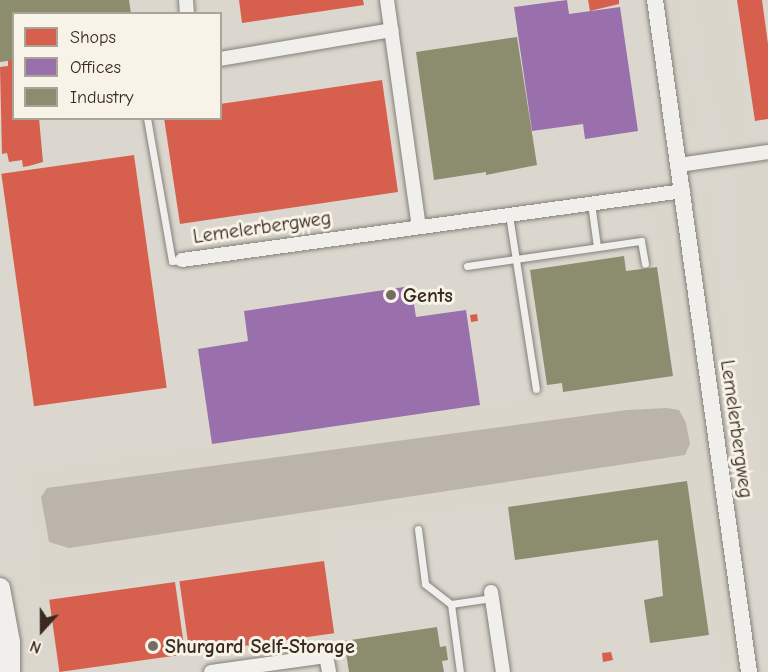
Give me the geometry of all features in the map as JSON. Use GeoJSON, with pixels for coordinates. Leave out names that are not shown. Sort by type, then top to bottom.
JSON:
{"type":"FeatureCollection","features":[{"type":"Feature","properties":{"kind":"main road"},"geometry":{"type":"LineString","coordinates":[[0,588],[10,642],[10,672]]}},
{"type":"Feature","properties":{"kind":"street"},"geometry":{"type":"LineString","coordinates":[[387,0],[419,227]]}},
{"type":"Feature","properties":{"kind":"street","name":"Lemelerbergweg"},"geometry":{"type":"LineString","coordinates":[[655,0],[749,672]]}},
{"type":"Feature","properties":{"kind":"street"},"geometry":{"type":"LineString","coordinates":[[222,59],[392,30]]}},
{"type":"Feature","properties":{"kind":"street"},"geometry":{"type":"LineString","coordinates":[[679,165],[768,152]]}},
{"type":"Feature","properties":{"kind":"street","name":"Lemelerbergweg"},"geometry":{"type":"LineString","coordinates":[[182,260],[683,191]]}},
{"type":"Feature","properties":{"kind":"street"},"geometry":{"type":"LineString","coordinates":[[491,595],[503,672]]}},
{"type":"Feature","properties":{"kind":"street"},"geometry":{"type":"LineString","coordinates":[[211,672],[326,656],[329,672]]}},
{"type":"Feature","properties":{"kind":"lane"},"geometry":{"type":"LineString","coordinates":[[147,120],[172,261],[182,260]]}},
{"type":"Feature","properties":{"kind":"lane"},"geometry":{"type":"LineString","coordinates":[[591,203],[597,247]]}},
{"type":"Feature","properties":{"kind":"lane"},"geometry":{"type":"LineString","coordinates":[[509,214],[536,389]]}},
{"type":"Feature","properties":{"kind":"lane"},"geometry":{"type":"LineString","coordinates":[[467,266],[641,241],[645,264]]}},
{"type":"Feature","properties":{"kind":"lane"},"geometry":{"type":"LineString","coordinates":[[418,529],[425,584],[451,604],[460,672]]}},
{"type":"Feature","properties":{"kind":"lane"},"geometry":{"type":"LineString","coordinates":[[451,604],[491,595]]}},
{"type":"Feature","properties":{"kind":"shaded area"},"geometry":{"type":"Polygon","coordinates":[[[0,0],[768,0],[768,672],[0,672],[0,0]]]}},
{"type":"Feature","properties":{"kind":"shaded area"},"geometry":{"type":"Polygon","coordinates":[[[668,0],[680,0],[690,69],[707,143],[684,124],[668,0]]]}},
{"type":"Feature","properties":{"kind":"shaded area"},"geometry":{"type":"Polygon","coordinates":[[[692,0],[732,0],[753,143],[730,145],[720,129],[707,95],[692,0]]]}},
{"type":"Feature","properties":{"kind":"shaded area"},"geometry":{"type":"Polygon","coordinates":[[[768,162],[768,529],[748,394],[735,265],[735,167],[768,162]]]}},
{"type":"Feature","properties":{"kind":"shaded area"},"geometry":{"type":"Polygon","coordinates":[[[714,180],[720,257],[737,372],[722,377],[695,191],[714,180]]]}},
{"type":"Feature","properties":{"kind":"shaded area"},"geometry":{"type":"Polygon","coordinates":[[[647,206],[660,207],[673,214],[679,224],[743,672],[721,672],[718,642],[709,635],[687,485],[323,528],[328,559],[310,567],[50,592],[59,672],[52,672],[24,470],[676,377],[653,216],[647,206]],[[627,410],[47,488],[45,515],[49,542],[69,548],[684,455],[690,444],[627,410]]]}},
{"type":"Feature","properties":{"kind":"shaded area"},"geometry":{"type":"Polygon","coordinates":[[[667,408],[679,410],[686,423],[690,444],[685,455],[69,548],[49,542],[41,497],[47,488],[627,410],[667,408]]]}},
{"type":"Feature","properties":{"kind":"shaded area"},"geometry":{"type":"Polygon","coordinates":[[[20,554],[38,672],[20,672],[10,555],[20,554]]]}},
{"type":"Feature","properties":{"kind":"building: Shops"},"geometry":{"type":"Polygon","coordinates":[[[239,0],[363,0],[364,5],[242,23],[239,0]]]}},
{"type":"Feature","properties":{"kind":"building: Shops"},"geometry":{"type":"Polygon","coordinates":[[[588,0],[619,0],[619,4],[590,11],[588,0]]]}},
{"type":"Feature","properties":{"kind":"building: Shops"},"geometry":{"type":"Polygon","coordinates":[[[737,0],[762,0],[768,44],[768,119],[755,121],[737,0]]]}},
{"type":"Feature","properties":{"kind":"building: Shops"},"geometry":{"type":"Polygon","coordinates":[[[8,60],[12,60],[12,120],[39,120],[43,162],[29,166],[23,167],[22,160],[9,162],[7,153],[2,154],[0,67],[8,66],[8,60]]]}},
{"type":"Feature","properties":{"kind":"building: Shops"},"geometry":{"type":"Polygon","coordinates":[[[382,80],[398,192],[180,224],[164,120],[222,120],[222,104],[382,80]]]}},
{"type":"Feature","properties":{"kind":"building: Shops"},"geometry":{"type":"Polygon","coordinates":[[[134,155],[167,388],[34,406],[1,174],[134,155]]]}},
{"type":"Feature","properties":{"kind":"building: Shops"},"geometry":{"type":"Polygon","coordinates":[[[477,314],[478,321],[471,322],[470,315],[477,314]]]}},
{"type":"Feature","properties":{"kind":"building: Shops"},"geometry":{"type":"Polygon","coordinates":[[[324,561],[334,633],[190,654],[179,581],[324,561]]]}},
{"type":"Feature","properties":{"kind":"building: Shops"},"geometry":{"type":"Polygon","coordinates":[[[175,582],[185,654],[59,672],[49,600],[175,582]]]}},
{"type":"Feature","properties":{"kind":"building: Shops"},"geometry":{"type":"Polygon","coordinates":[[[611,652],[613,660],[603,662],[602,653],[611,652]]]}},
{"type":"Feature","properties":{"kind":"building: Offices"},"geometry":{"type":"Polygon","coordinates":[[[567,0],[569,14],[620,7],[638,131],[585,139],[583,124],[532,131],[514,7],[567,0]]]}},
{"type":"Feature","properties":{"kind":"building: Offices"},"geometry":{"type":"Polygon","coordinates":[[[411,286],[416,317],[466,310],[480,405],[212,444],[198,349],[248,341],[244,311],[411,286]]]}},
{"type":"Feature","properties":{"kind":"building: Industry"},"geometry":{"type":"Polygon","coordinates":[[[0,0],[129,0],[131,12],[12,12],[12,60],[0,62],[0,0]]]}},
{"type":"Feature","properties":{"kind":"building: Industry"},"geometry":{"type":"Polygon","coordinates":[[[517,37],[537,165],[486,175],[486,172],[434,180],[416,52],[517,37]]]}},
{"type":"Feature","properties":{"kind":"building: Industry"},"geometry":{"type":"Polygon","coordinates":[[[624,256],[626,271],[657,267],[673,376],[563,392],[562,383],[547,385],[530,270],[624,256]]]}},
{"type":"Feature","properties":{"kind":"building: Industry"},"geometry":{"type":"Polygon","coordinates":[[[687,481],[709,635],[650,643],[644,600],[663,596],[658,540],[515,560],[508,507],[687,481]]]}},
{"type":"Feature","properties":{"kind":"building: Industry"},"geometry":{"type":"Polygon","coordinates":[[[437,627],[440,647],[446,646],[448,660],[442,661],[444,672],[349,672],[344,641],[437,627]]]}},
{"type":"Feature","properties":{"kind":"place","name":"Gents"},"geometry":{"type":"Point","coordinates":[391,295]}},
{"type":"Feature","properties":{"kind":"place","name":"Shurgard Self-Storage"},"geometry":{"type":"Point","coordinates":[153,646]}}]}
